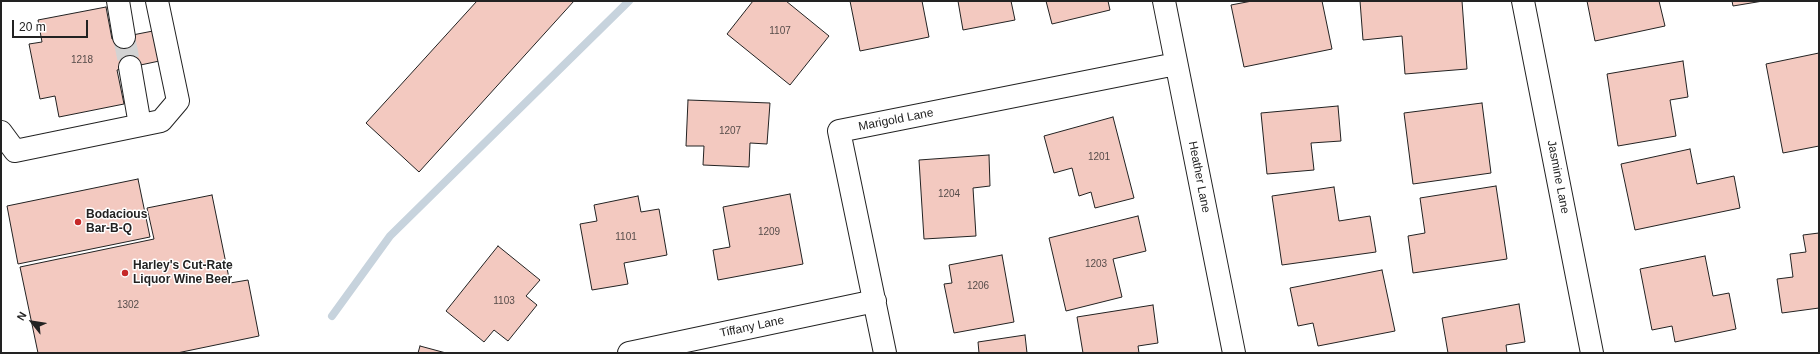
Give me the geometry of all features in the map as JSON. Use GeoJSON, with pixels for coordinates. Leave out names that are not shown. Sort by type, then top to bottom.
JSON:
{"type":"FeatureCollection","features":[{"type":"Feature","properties":{"kind":"street"},"geometry":{"type":"LineString","coordinates":[[118,1],[124,37]]}},
{"type":"Feature","properties":{"kind":"street"},"geometry":{"type":"LineString","coordinates":[[1,132],[15,151],[161,121],[178,100],[157,1]]}},
{"type":"Feature","properties":{"kind":"street","name":"Heather Lane"},"geometry":{"type":"LineString","coordinates":[[1164,1],[1234,353]]}},
{"type":"Feature","properties":{"kind":"street","name":"Jasmine Lane"},"geometry":{"type":"LineString","coordinates":[[1523,1],[1592,353]]}},
{"type":"Feature","properties":{"kind":"street","name":"Marigold Lane"},"geometry":{"type":"LineString","coordinates":[[885,353],[839,131],[1176,64]]}},
{"type":"Feature","properties":{"kind":"street"},"geometry":{"type":"LineString","coordinates":[[130,68],[140,125]]}},
{"type":"Feature","properties":{"kind":"street","name":"Tiffany Lane"},"geometry":{"type":"LineString","coordinates":[[629,353],[875,301]]}},
{"type":"Feature","properties":{"kind":"building"},"geometry":{"type":"Polygon","coordinates":[[[477,1],[574,1],[419,172],[366,123],[477,1]]]}},
{"type":"Feature","properties":{"kind":"building"},"geometry":{"type":"Polygon","coordinates":[[[753,1],[786,1],[829,36],[790,85],[727,34],[753,1]]]}},
{"type":"Feature","properties":{"kind":"building"},"geometry":{"type":"Polygon","coordinates":[[[850,1],[922,1],[929,37],[860,51],[850,1]]]}},
{"type":"Feature","properties":{"kind":"building"},"geometry":{"type":"Polygon","coordinates":[[[958,1],[1011,1],[1015,20],[963,30],[958,1]]]}},
{"type":"Feature","properties":{"kind":"building"},"geometry":{"type":"Polygon","coordinates":[[[1046,1],[1108,1],[1110,10],[1052,24],[1046,1]]]}},
{"type":"Feature","properties":{"kind":"building"},"geometry":{"type":"Polygon","coordinates":[[[1252,1],[1322,1],[1332,49],[1244,67],[1231,5],[1252,1]]]}},
{"type":"Feature","properties":{"kind":"building"},"geometry":{"type":"Polygon","coordinates":[[[1360,1],[1462,1],[1467,69],[1405,74],[1402,36],[1363,40],[1360,1]]]}},
{"type":"Feature","properties":{"kind":"building"},"geometry":{"type":"Polygon","coordinates":[[[1587,1],[1659,1],[1665,26],[1595,41],[1587,1]]]}},
{"type":"Feature","properties":{"kind":"building"},"geometry":{"type":"Polygon","coordinates":[[[1732,1],[1763,1],[1733,6],[1732,1]]]}},
{"type":"Feature","properties":{"kind":"building"},"geometry":{"type":"Polygon","coordinates":[[[106,7],[112,39],[158,30],[164,60],[117,70],[124,104],[59,117],[55,96],[40,99],[29,44],[42,42],[38,20],[106,7]]]}},
{"type":"Feature","properties":{"kind":"building"},"geometry":{"type":"Polygon","coordinates":[[[1819,53],[1819,146],[1783,153],[1766,64],[1819,53]]]}},
{"type":"Feature","properties":{"kind":"building"},"geometry":{"type":"Polygon","coordinates":[[[1683,61],[1688,97],[1670,100],[1676,136],[1618,146],[1607,74],[1683,61]]]}},
{"type":"Feature","properties":{"kind":"building"},"geometry":{"type":"Polygon","coordinates":[[[688,100],[770,103],[767,144],[750,143],[749,167],[703,165],[704,146],[686,146],[688,100]]]}},
{"type":"Feature","properties":{"kind":"building"},"geometry":{"type":"Polygon","coordinates":[[[1482,103],[1491,173],[1413,184],[1404,113],[1482,103]]]}},
{"type":"Feature","properties":{"kind":"building"},"geometry":{"type":"Polygon","coordinates":[[[1338,106],[1341,141],[1311,143],[1314,170],[1267,174],[1261,113],[1338,106]]]}},
{"type":"Feature","properties":{"kind":"building"},"geometry":{"type":"Polygon","coordinates":[[[1113,117],[1134,198],[1095,208],[1091,192],[1079,196],[1072,168],[1054,173],[1044,136],[1113,117]]]}},
{"type":"Feature","properties":{"kind":"building"},"geometry":{"type":"Polygon","coordinates":[[[1690,149],[1697,184],[1734,176],[1740,208],[1635,230],[1621,164],[1690,149]]]}},
{"type":"Feature","properties":{"kind":"building"},"geometry":{"type":"Polygon","coordinates":[[[989,155],[990,186],[973,188],[976,236],[924,239],[919,160],[989,155]]]}},
{"type":"Feature","properties":{"kind":"building","name":"Bodacious Bar-B-Q"},"geometry":{"type":"Polygon","coordinates":[[[138,179],[150,237],[18,264],[7,206],[138,179]]]}},
{"type":"Feature","properties":{"kind":"building"},"geometry":{"type":"Polygon","coordinates":[[[1496,186],[1507,259],[1413,273],[1408,236],[1425,233],[1420,198],[1496,186]]]}},
{"type":"Feature","properties":{"kind":"building"},"geometry":{"type":"Polygon","coordinates":[[[1334,187],[1339,221],[1370,216],[1376,252],[1282,265],[1272,196],[1334,187]]]}},
{"type":"Feature","properties":{"kind":"building"},"geometry":{"type":"Polygon","coordinates":[[[790,194],[803,264],[718,280],[713,250],[730,247],[723,207],[790,194]]]}},
{"type":"Feature","properties":{"kind":"building","name":"Harley's Cut-Rate Liquor Wine Beer"},"geometry":{"type":"Polygon","coordinates":[[[212,195],[230,283],[248,280],[259,336],[177,353],[38,353],[20,267],[154,239],[147,208],[212,195]]]}},
{"type":"Feature","properties":{"kind":"building"},"geometry":{"type":"Polygon","coordinates":[[[638,196],[641,212],[659,209],[667,255],[624,263],[628,284],[592,290],[580,224],[597,221],[594,205],[638,196]]]}},
{"type":"Feature","properties":{"kind":"building"},"geometry":{"type":"Polygon","coordinates":[[[1138,216],[1146,251],[1113,259],[1122,297],[1066,311],[1049,238],[1138,216]]]}},
{"type":"Feature","properties":{"kind":"building"},"geometry":{"type":"Polygon","coordinates":[[[1819,233],[1819,308],[1782,313],[1777,279],[1793,277],[1790,254],[1806,252],[1803,235],[1819,233]]]}},
{"type":"Feature","properties":{"kind":"building"},"geometry":{"type":"Polygon","coordinates":[[[498,246],[540,280],[526,296],[537,305],[508,341],[494,330],[484,342],[446,311],[498,246]]]}},
{"type":"Feature","properties":{"kind":"building"},"geometry":{"type":"Polygon","coordinates":[[[1002,255],[1014,322],[954,333],[944,284],[952,283],[949,265],[1002,255]]]}},
{"type":"Feature","properties":{"kind":"building"},"geometry":{"type":"Polygon","coordinates":[[[1705,256],[1713,296],[1729,293],[1736,329],[1675,342],[1672,326],[1652,330],[1640,269],[1705,256]]]}},
{"type":"Feature","properties":{"kind":"building"},"geometry":{"type":"Polygon","coordinates":[[[1382,270],[1395,331],[1318,346],[1313,323],[1298,326],[1290,288],[1382,270]]]}},
{"type":"Feature","properties":{"kind":"building"},"geometry":{"type":"Polygon","coordinates":[[[1519,304],[1525,342],[1506,345],[1507,353],[1448,353],[1442,318],[1519,304]]]}},
{"type":"Feature","properties":{"kind":"building"},"geometry":{"type":"Polygon","coordinates":[[[1153,305],[1158,343],[1138,346],[1139,353],[1083,353],[1077,317],[1153,305]]]}},
{"type":"Feature","properties":{"kind":"building"},"geometry":{"type":"Polygon","coordinates":[[[1025,335],[1027,353],[979,353],[978,342],[1025,335]]]}},
{"type":"Feature","properties":{"kind":"building"},"geometry":{"type":"Polygon","coordinates":[[[420,346],[446,353],[418,353],[420,346]]]}},
{"type":"Feature","properties":{"kind":"waterway"},"geometry":{"type":"LineString","coordinates":[[332,316],[390,236],[629,1]]}},
{"type":"Feature","properties":{"kind":"tunnel"},"geometry":{"type":"LineString","coordinates":[[124,37],[130,67]]}},
{"type":"Feature","properties":{"kind":"place","name":"Bodacious Bar-B-Q"},"geometry":{"type":"Point","coordinates":[78,222]}},
{"type":"Feature","properties":{"kind":"place","name":"Harley's Cut-Rate Liquor Wine Beer"},"geometry":{"type":"Point","coordinates":[125,273]}}]}
